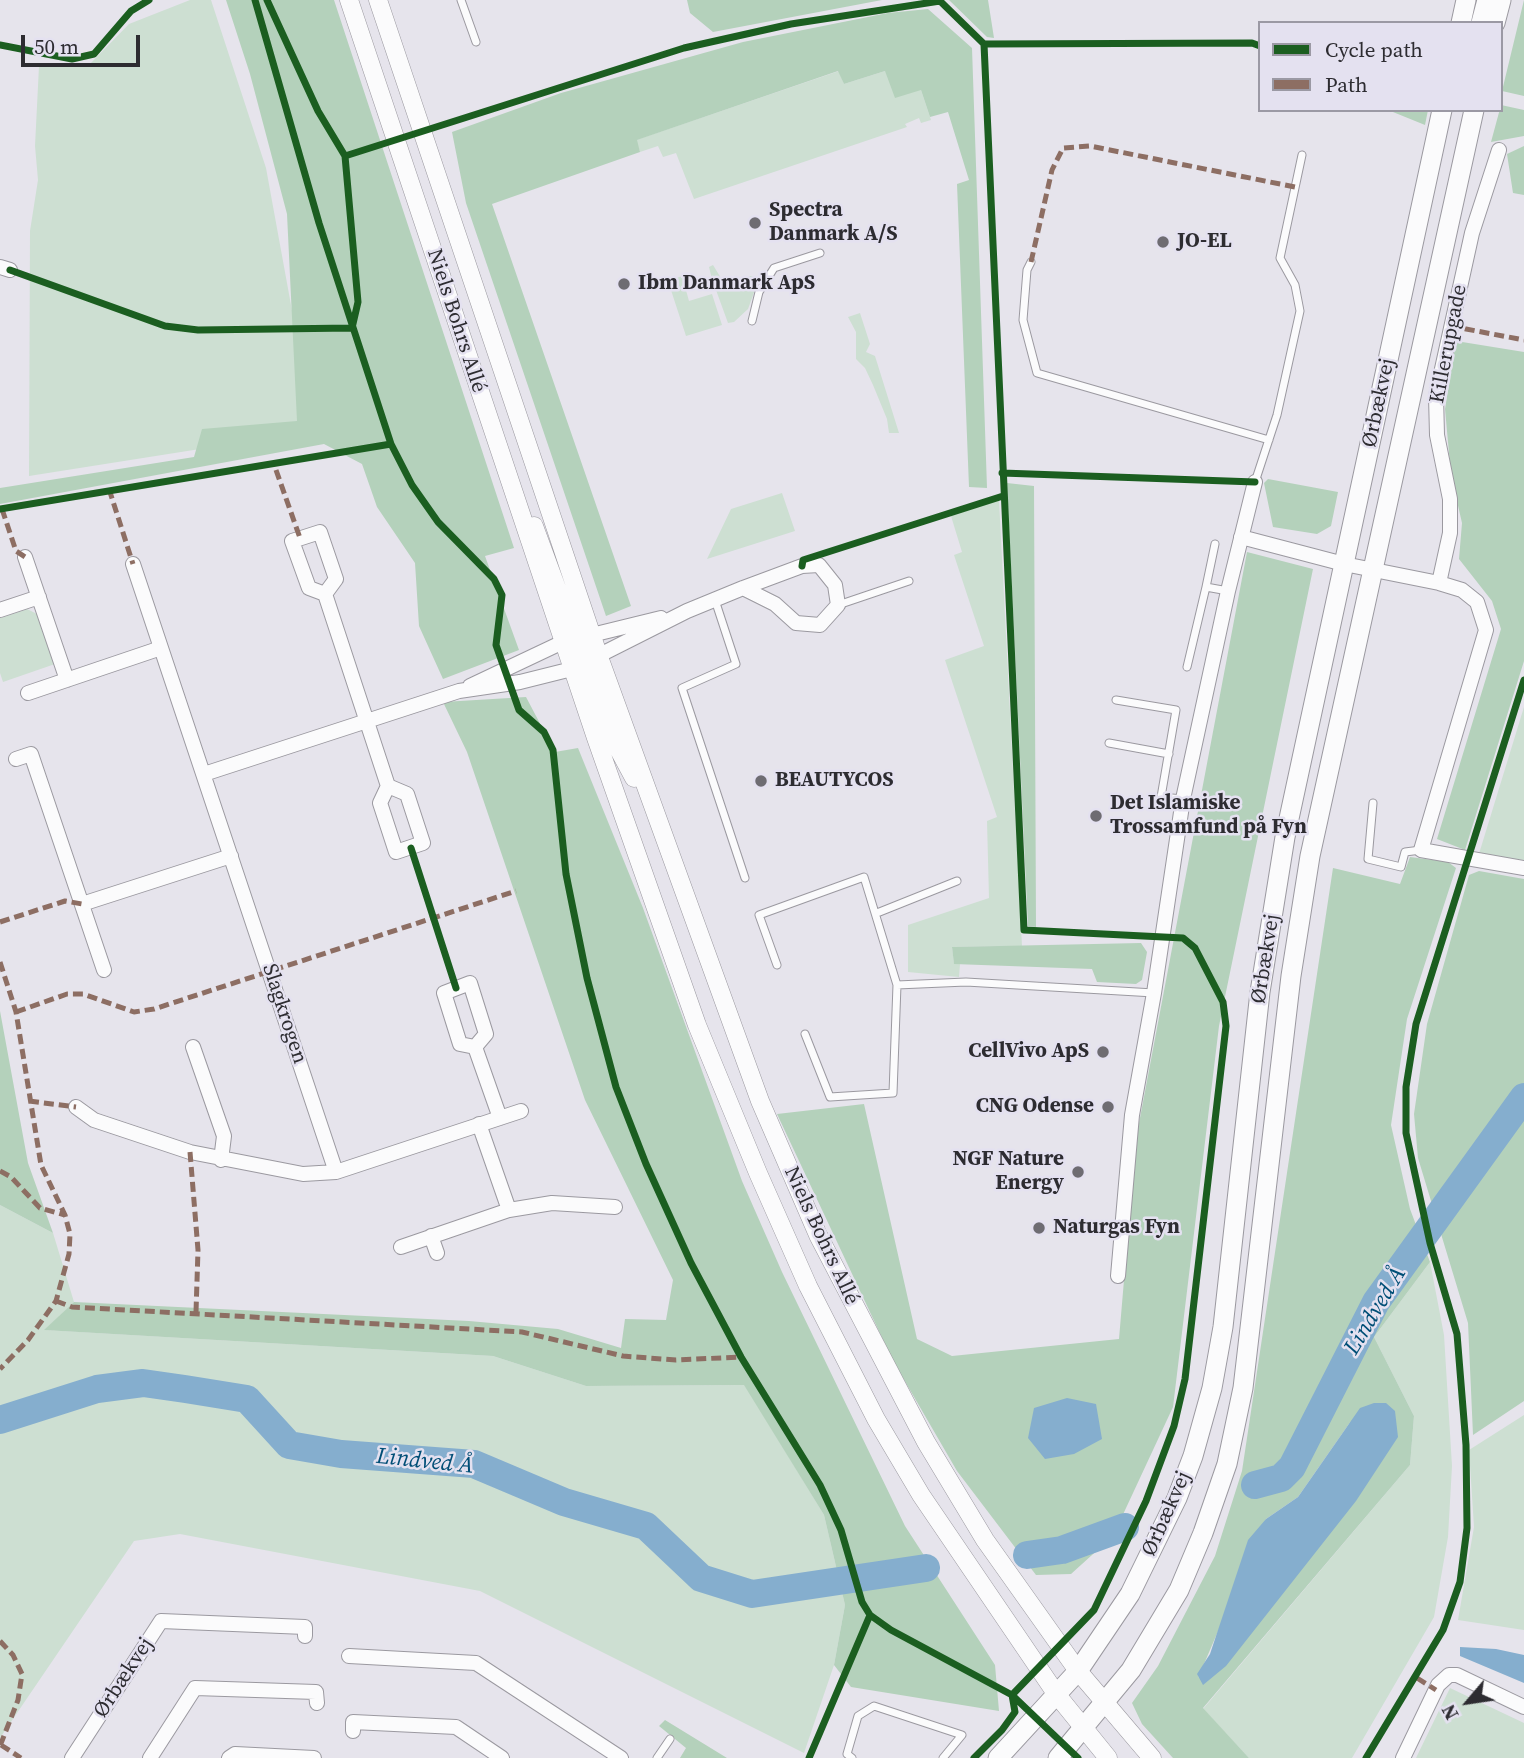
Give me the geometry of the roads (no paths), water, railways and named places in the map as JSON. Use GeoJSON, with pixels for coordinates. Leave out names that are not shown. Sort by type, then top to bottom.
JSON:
{"type":"FeatureCollection","features":[{"type":"Feature","properties":{"kind":"main road"},"geometry":{"type":"LineString","coordinates":[[1461,21],[1466,0]]}},
{"type":"Feature","properties":{"kind":"main road"},"geometry":{"type":"LineString","coordinates":[[1482,21],[1487,0]]}},
{"type":"Feature","properties":{"kind":"main road"},"geometry":{"type":"LineString","coordinates":[[1496,21],[1501,0]]}},
{"type":"Feature","properties":{"kind":"main road","name":"Ørbækvej"},"geometry":{"type":"LineString","coordinates":[[998,1758],[1078,1671],[1130,1594],[1177,1498],[1193,1456],[1212,1388],[1224,1314],[1260,992],[1285,837],[1442,112]]}},
{"type":"Feature","properties":{"kind":"main road","name":"Ørbækvej"},"geometry":{"type":"LineString","coordinates":[[1058,1758],[1105,1705],[1130,1671],[1178,1590],[1203,1533],[1227,1464],[1243,1388],[1291,976],[1310,856],[1474,112]]}},
{"type":"Feature","properties":{"kind":"street","name":"Niels Bohrs Allé"},"geometry":{"type":"LineString","coordinates":[[349,0],[505,468],[577,640],[660,825],[760,1101],[824,1247],[926,1442],[985,1540],[1078,1671],[1152,1758]]}},
{"type":"Feature","properties":{"kind":"street","name":"Niels Bohrs Allé"},"geometry":{"type":"LineString","coordinates":[[378,0],[577,640],[587,662],[696,1025],[808,1286],[876,1419],[921,1495],[1057,1696],[1108,1758]]}},
{"type":"Feature","properties":{"kind":"street","name":"Killerupgade"},"geometry":{"type":"LineString","coordinates":[[1439,583],[1450,533],[1450,499],[1437,435],[1436,396],[1472,233],[1499,150]]}},
{"type":"Feature","properties":{"kind":"street"},"geometry":{"type":"LineString","coordinates":[[1118,1276],[1132,1115],[1154,993],[1183,799],[1228,591],[1255,482]]}},
{"type":"Feature","properties":{"kind":"street"},"geometry":{"type":"LineString","coordinates":[[1241,537],[1344,564],[1439,583],[1462,590],[1477,601],[1486,630],[1421,850],[1524,867]]}},
{"type":"Feature","properties":{"kind":"street"},"geometry":{"type":"LineString","coordinates":[[25,557],[67,680]]}},
{"type":"Feature","properties":{"kind":"street","name":"Slagkrogen"},"geometry":{"type":"LineString","coordinates":[[133,564],[336,1172]]}},
{"type":"Feature","properties":{"kind":"street"},"geometry":{"type":"LineString","coordinates":[[459,691],[520,682],[587,662],[687,611],[743,588],[802,566],[819,565],[835,585],[838,605],[820,625],[796,623],[775,604],[743,588]]}},
{"type":"Feature","properties":{"kind":"street"},"geometry":{"type":"LineString","coordinates":[[325,594],[388,786]]}},
{"type":"Feature","properties":{"kind":"street"},"geometry":{"type":"LineString","coordinates":[[0,610],[39,597]]}},
{"type":"Feature","properties":{"kind":"street"},"geometry":{"type":"LineString","coordinates":[[204,775],[459,691],[577,640],[687,611]]}},
{"type":"Feature","properties":{"kind":"street"},"geometry":{"type":"LineString","coordinates":[[28,693],[161,648]]}},
{"type":"Feature","properties":{"kind":"street"},"geometry":{"type":"LineString","coordinates":[[16,759],[31,754],[104,970]]}},
{"type":"Feature","properties":{"kind":"street"},"geometry":{"type":"LineString","coordinates":[[82,904],[231,856]]}},
{"type":"Feature","properties":{"kind":"street"},"geometry":{"type":"LineString","coordinates":[[193,1047],[224,1136],[221,1160]]}},
{"type":"Feature","properties":{"kind":"street"},"geometry":{"type":"LineString","coordinates":[[475,1047],[500,1118]]}},
{"type":"Feature","properties":{"kind":"street"},"geometry":{"type":"LineString","coordinates":[[76,1107],[94,1119],[221,1160],[303,1174],[336,1172],[521,1111]]}},
{"type":"Feature","properties":{"kind":"street"},"geometry":{"type":"LineString","coordinates":[[480,1124],[509,1210]]}},
{"type":"Feature","properties":{"kind":"street"},"geometry":{"type":"LineString","coordinates":[[401,1247],[509,1210],[552,1203],[615,1207]]}},
{"type":"Feature","properties":{"kind":"street"},"geometry":{"type":"LineString","coordinates":[[431,1236],[437,1253]]}},
{"type":"Feature","properties":{"kind":"street","name":"Ørbækvej"},"geometry":{"type":"LineString","coordinates":[[72,1758],[161,1621],[305,1627],[305,1636]]}},
{"type":"Feature","properties":{"kind":"street"},"geometry":{"type":"LineString","coordinates":[[349,1656],[476,1662],[621,1758]]}},
{"type":"Feature","properties":{"kind":"street"},"geometry":{"type":"LineString","coordinates":[[1403,1758],[1438,1685],[1449,1675],[1457,1675],[1524,1707]]}},
{"type":"Feature","properties":{"kind":"street"},"geometry":{"type":"LineString","coordinates":[[150,1758],[195,1688],[316,1692],[317,1703]]}},
{"type":"Feature","properties":{"kind":"street"},"geometry":{"type":"LineString","coordinates":[[353,1731],[353,1722],[456,1727],[502,1758]]}},
{"type":"Feature","properties":{"kind":"street"},"geometry":{"type":"LineString","coordinates":[[229,1758],[235,1754],[314,1758]]}},
{"type":"Feature","properties":{"kind":"lane"},"geometry":{"type":"LineString","coordinates":[[461,0],[477,42]]}},
{"type":"Feature","properties":{"kind":"lane"},"geometry":{"type":"LineString","coordinates":[[1255,482],[1269,440],[1300,311],[1295,285],[1280,258],[1302,155]]}},
{"type":"Feature","properties":{"kind":"lane"},"geometry":{"type":"LineString","coordinates":[[752,321],[758,292],[774,268],[820,253]]}},
{"type":"Feature","properties":{"kind":"lane"},"geometry":{"type":"LineString","coordinates":[[1031,262],[1027,270],[1023,320],[1037,373],[1269,440]]}},
{"type":"Feature","properties":{"kind":"lane"},"geometry":{"type":"LineString","coordinates":[[1187,667],[1215,544]]}},
{"type":"Feature","properties":{"kind":"lane"},"geometry":{"type":"LineString","coordinates":[[838,605],[909,581]]}},
{"type":"Feature","properties":{"kind":"lane"},"geometry":{"type":"LineString","coordinates":[[1206,587],[1228,591]]}},
{"type":"Feature","properties":{"kind":"lane"},"geometry":{"type":"LineString","coordinates":[[715,600],[736,664],[682,688],[745,878]]}},
{"type":"Feature","properties":{"kind":"lane"},"geometry":{"type":"LineString","coordinates":[[1116,700],[1176,710],[1161,797],[1183,799]]}},
{"type":"Feature","properties":{"kind":"lane"},"geometry":{"type":"LineString","coordinates":[[1109,743],[1169,754]]}},
{"type":"Feature","properties":{"kind":"lane"},"geometry":{"type":"LineString","coordinates":[[1373,803],[1368,859],[1401,867],[1405,852],[1421,850]]}},
{"type":"Feature","properties":{"kind":"lane"},"geometry":{"type":"LineString","coordinates":[[777,965],[759,915],[864,877],[897,985],[893,1093],[830,1097],[805,1034]]}},
{"type":"Feature","properties":{"kind":"lane"},"geometry":{"type":"LineString","coordinates":[[877,913],[957,881]]}},
{"type":"Feature","properties":{"kind":"lane"},"geometry":{"type":"LineString","coordinates":[[897,985],[966,982],[1154,993]]}},
{"type":"Feature","properties":{"kind":"lane"},"geometry":{"type":"LineString","coordinates":[[852,1758],[847,1754],[859,1716],[874,1706],[962,1735],[943,1758]]}},
{"type":"Feature","properties":{"kind":"lane"},"geometry":{"type":"LineString","coordinates":[[657,1758],[670,1739]]}},
{"type":"Feature","properties":{"kind":"water"},"geometry":{"type":"Polygon","coordinates":[[[1067,1398],[1096,1404],[1102,1439],[1074,1454],[1045,1459],[1028,1438],[1034,1408],[1067,1398]]]}},
{"type":"Feature","properties":{"kind":"water"},"geometry":{"type":"Polygon","coordinates":[[[1374,1403],[1386,1403],[1395,1411],[1398,1437],[1356,1501],[1226,1666],[1203,1685],[1197,1674],[1210,1654],[1248,1540],[1266,1519],[1298,1497],[1360,1408],[1374,1403]]]}},
{"type":"Feature","properties":{"kind":"water"},"geometry":{"type":"Polygon","coordinates":[[[1460,1647],[1496,1649],[1524,1655],[1524,1683],[1460,1656],[1460,1647]]]}},
{"type":"Feature","properties":{"kind":"waterway","name":"Lindved Å"},"geometry":{"type":"LineString","coordinates":[[1255,1485],[1281,1478],[1292,1467],[1376,1302],[1524,1097]]}},
{"type":"Feature","properties":{"kind":"waterway","name":"Lindved Å"},"geometry":{"type":"LineString","coordinates":[[0,1420],[97,1389],[143,1383],[185,1389],[247,1399],[289,1445],[341,1454],[474,1464],[564,1502],[646,1526],[701,1578],[752,1594],[926,1568]]}},
{"type":"Feature","properties":{"kind":"waterway","name":"Lindved Å"},"geometry":{"type":"LineString","coordinates":[[1027,1555],[1062,1550],[1125,1527]]}},
{"type":"Feature","properties":{"kind":"place","name":"Spectra Danmark A/S"},"geometry":{"type":"Point","coordinates":[755,223]}},
{"type":"Feature","properties":{"kind":"place","name":"JO-EL"},"geometry":{"type":"Point","coordinates":[1163,242]}},
{"type":"Feature","properties":{"kind":"place","name":"Ibm Danmark ApS"},"geometry":{"type":"Point","coordinates":[624,284]}},
{"type":"Feature","properties":{"kind":"place","name":"BEAUTYCOS"},"geometry":{"type":"Point","coordinates":[761,781]}},
{"type":"Feature","properties":{"kind":"place","name":"Det Islamiske Trossamfund på Fyn"},"geometry":{"type":"Point","coordinates":[1096,816]}},
{"type":"Feature","properties":{"kind":"place","name":"CellVivo ApS"},"geometry":{"type":"Point","coordinates":[1103,1052]}},
{"type":"Feature","properties":{"kind":"place","name":"CNG Odense"},"geometry":{"type":"Point","coordinates":[1108,1107]}},
{"type":"Feature","properties":{"kind":"place","name":"NGF Nature Energy"},"geometry":{"type":"Point","coordinates":[1078,1172]}},
{"type":"Feature","properties":{"kind":"place","name":"Naturgas Fyn"},"geometry":{"type":"Point","coordinates":[1039,1228]}}]}
